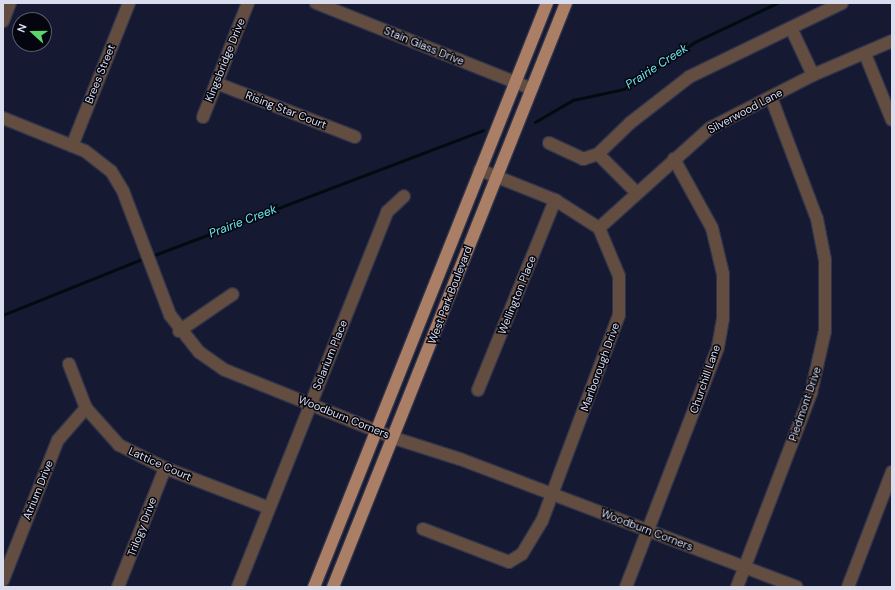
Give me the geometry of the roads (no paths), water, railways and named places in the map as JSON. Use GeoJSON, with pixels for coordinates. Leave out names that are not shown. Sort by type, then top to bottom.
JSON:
{"type":"FeatureCollection","features":[{"type":"Feature","properties":{"kind":"main road","name":"West Park Boulevard"},"geometry":{"type":"LineString","coordinates":[[314,587],[547,3]]}},
{"type":"Feature","properties":{"kind":"main road","name":"West Park Boulevard"},"geometry":{"type":"LineString","coordinates":[[333,587],[394,438],[566,3]]}},
{"type":"Feature","properties":{"kind":"street"},"geometry":{"type":"LineString","coordinates":[[3,21],[10,3]]}},
{"type":"Feature","properties":{"kind":"street","name":"Brees Street"},"geometry":{"type":"LineString","coordinates":[[72,146],[129,3]]}},
{"type":"Feature","properties":{"kind":"street","name":"Kingsbridge Drive"},"geometry":{"type":"LineString","coordinates":[[203,117],[248,3]]}},
{"type":"Feature","properties":{"kind":"street","name":"Stain Glass Drive"},"geometry":{"type":"LineString","coordinates":[[316,3],[532,89]]}},
{"type":"Feature","properties":{"kind":"street"},"geometry":{"type":"LineString","coordinates":[[549,143],[583,159],[598,154],[630,123],[689,77],[842,3]]}},
{"type":"Feature","properties":{"kind":"street"},"geometry":{"type":"LineString","coordinates":[[791,28],[813,75]]}},
{"type":"Feature","properties":{"kind":"street","name":"Silverwood Lane"},"geometry":{"type":"LineString","coordinates":[[599,228],[674,158],[710,128],[813,75],[865,54],[892,41]]}},
{"type":"Feature","properties":{"kind":"street"},"geometry":{"type":"LineString","coordinates":[[865,54],[892,120]]}},
{"type":"Feature","properties":{"kind":"street","name":"Rising Star Court"},"geometry":{"type":"LineString","coordinates":[[216,83],[355,137]]}},
{"type":"Feature","properties":{"kind":"street","name":"Piedmont Drive"},"geometry":{"type":"LineString","coordinates":[[738,587],[811,393],[825,331],[825,260],[818,219],[771,97]]}},
{"type":"Feature","properties":{"kind":"street","name":"Woodburn Corners"},"geometry":{"type":"LineString","coordinates":[[3,118],[96,157],[111,171],[180,331],[199,352],[226,370],[394,438],[553,494],[797,587]]}},
{"type":"Feature","properties":{"kind":"street"},"geometry":{"type":"LineString","coordinates":[[598,154],[637,193]]}},
{"type":"Feature","properties":{"kind":"street","name":"Churchill Lane"},"geometry":{"type":"LineString","coordinates":[[626,587],[649,531],[718,346],[724,306],[722,268],[712,228],[674,158]]}},
{"type":"Feature","properties":{"kind":"street"},"geometry":{"type":"LineString","coordinates":[[480,170],[556,200],[599,228]]}},
{"type":"Feature","properties":{"kind":"street","name":"Solarium Place"},"geometry":{"type":"LineString","coordinates":[[238,587],[387,212],[404,196]]}},
{"type":"Feature","properties":{"kind":"street","name":"Wellington Place"},"geometry":{"type":"LineString","coordinates":[[478,390],[556,200]]}},
{"type":"Feature","properties":{"kind":"street","name":"Marlborough Drive"},"geometry":{"type":"LineString","coordinates":[[422,528],[513,562],[534,538],[553,494],[619,315],[618,272],[599,228]]}},
{"type":"Feature","properties":{"kind":"street"},"geometry":{"type":"LineString","coordinates":[[180,331],[233,294]]}},
{"type":"Feature","properties":{"kind":"street","name":"Lattice Court"},"geometry":{"type":"LineString","coordinates":[[69,364],[86,408],[119,445],[165,468],[269,508]]}},
{"type":"Feature","properties":{"kind":"street","name":"Atrium Drive"},"geometry":{"type":"LineString","coordinates":[[3,580],[58,440],[86,408]]}},
{"type":"Feature","properties":{"kind":"street","name":"Trilogy Drive"},"geometry":{"type":"LineString","coordinates":[[118,587],[165,468]]}},
{"type":"Feature","properties":{"kind":"street"},"geometry":{"type":"LineString","coordinates":[[848,587],[892,472]]}},
{"type":"Feature","properties":{"kind":"waterway","name":"Prairie Creek"},"geometry":{"type":"LineString","coordinates":[[535,122],[573,100],[624,89],[695,42],[777,3]]}},
{"type":"Feature","properties":{"kind":"waterway","name":"Prairie Creek"},"geometry":{"type":"LineString","coordinates":[[152,256],[483,130]]}},
{"type":"Feature","properties":{"kind":"waterway","name":"Prairie Creek"},"geometry":{"type":"LineString","coordinates":[[3,315],[145,258]]}}]}
